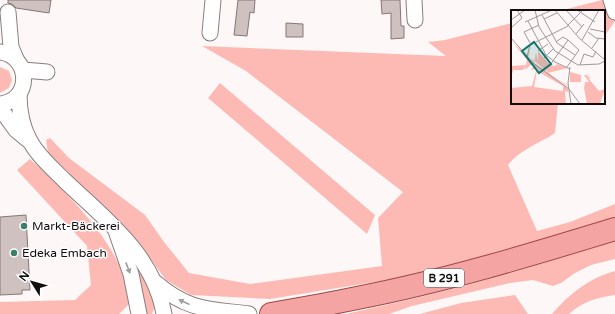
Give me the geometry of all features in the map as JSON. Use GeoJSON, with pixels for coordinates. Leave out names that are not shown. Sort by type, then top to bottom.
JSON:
{"type":"FeatureCollection","features":[{"type":"Feature","properties":{"kind":"main road","name":"B 291"},"geometry":{"type":"LineString","coordinates":[[271,314],[358,298],[430,282],[528,256],[615,229]]}},
{"type":"Feature","properties":{"kind":"street"},"geometry":{"type":"LineString","coordinates":[[210,32],[213,0]]}},
{"type":"Feature","properties":{"kind":"street"},"geometry":{"type":"LineString","coordinates":[[414,0],[415,20]]}},
{"type":"Feature","properties":{"kind":"street"},"geometry":{"type":"LineString","coordinates":[[611,0],[615,12]]}},
{"type":"Feature","properties":{"kind":"street"},"geometry":{"type":"LineString","coordinates":[[0,34],[9,6]]}},
{"type":"Feature","properties":{"kind":"street"},"geometry":{"type":"LineString","coordinates":[[9,6],[11,47],[20,76],[19,109],[29,141]]}},
{"type":"Feature","properties":{"kind":"street"},"geometry":{"type":"LineString","coordinates":[[0,52],[9,54],[20,76],[12,100],[0,104]]}},
{"type":"Feature","properties":{"kind":"street"},"geometry":{"type":"LineString","coordinates":[[20,76],[46,72]]}},
{"type":"Feature","properties":{"kind":"street"},"geometry":{"type":"LineString","coordinates":[[0,108],[16,130],[29,141],[44,160],[133,246],[148,267],[156,283],[162,299],[164,314]]}},
{"type":"Feature","properties":{"kind":"street"},"geometry":{"type":"LineString","coordinates":[[116,231],[131,274],[138,314]]}},
{"type":"Feature","properties":{"kind":"street"},"geometry":{"type":"LineString","coordinates":[[156,283],[171,296],[186,304],[249,314]]}},
{"type":"Feature","properties":{"kind":"shaded area"},"geometry":{"type":"Polygon","coordinates":[[[607,0],[615,21],[605,36],[605,10],[563,10],[607,0]]]}},
{"type":"Feature","properties":{"kind":"shaded area"},"geometry":{"type":"Polygon","coordinates":[[[511,23],[511,104],[558,104],[555,133],[518,155],[508,165],[537,231],[570,222],[615,204],[615,219],[571,234],[393,279],[270,299],[191,295],[166,280],[135,238],[48,153],[46,140],[50,138],[69,158],[145,215],[189,273],[250,284],[382,266],[378,218],[403,192],[246,71],[202,46],[446,56],[428,42],[445,40],[511,23]]]}},
{"type":"Feature","properties":{"kind":"shaded area"},"geometry":{"type":"Polygon","coordinates":[[[0,67],[9,71],[12,80],[9,88],[0,93],[0,67]]]}},
{"type":"Feature","properties":{"kind":"shaded area"},"geometry":{"type":"Polygon","coordinates":[[[220,83],[375,215],[367,234],[208,98],[220,83]]]}},
{"type":"Feature","properties":{"kind":"shaded area"},"geometry":{"type":"Polygon","coordinates":[[[30,159],[92,222],[116,259],[125,279],[132,301],[119,314],[0,314],[0,302],[75,300],[91,285],[87,246],[17,170],[30,159]]]}},
{"type":"Feature","properties":{"kind":"shaded area"},"geometry":{"type":"Polygon","coordinates":[[[615,240],[615,259],[591,265],[575,273],[561,283],[553,286],[533,280],[510,283],[412,306],[389,314],[346,314],[414,299],[482,281],[549,262],[615,240]]]}},
{"type":"Feature","properties":{"kind":"shaded area"},"geometry":{"type":"Polygon","coordinates":[[[137,265],[140,267],[155,305],[152,314],[143,314],[137,265]]]}},
{"type":"Feature","properties":{"kind":"shaded area"},"geometry":{"type":"Polygon","coordinates":[[[615,271],[615,295],[590,301],[579,306],[569,314],[552,314],[565,300],[588,282],[615,271]]]}},
{"type":"Feature","properties":{"kind":"shaded area"},"geometry":{"type":"Polygon","coordinates":[[[515,295],[528,314],[420,314],[461,303],[515,295]]]}},
{"type":"Feature","properties":{"kind":"building"},"geometry":{"type":"Polygon","coordinates":[[[8,0],[51,0],[49,13],[16,8],[12,4],[8,3],[8,0]]]}},
{"type":"Feature","properties":{"kind":"building"},"geometry":{"type":"Polygon","coordinates":[[[238,0],[255,0],[254,13],[250,12],[247,36],[234,35],[238,0]]]}},
{"type":"Feature","properties":{"kind":"building"},"geometry":{"type":"Polygon","coordinates":[[[381,0],[400,0],[401,26],[404,26],[404,38],[391,39],[391,13],[382,14],[381,0]]]}},
{"type":"Feature","properties":{"kind":"building"},"geometry":{"type":"Polygon","coordinates":[[[286,23],[303,24],[303,37],[286,37],[286,23]]]}},
{"type":"Feature","properties":{"kind":"building","name":"Edeka Embach"},"geometry":{"type":"Polygon","coordinates":[[[26,215],[30,290],[22,290],[22,294],[0,295],[0,217],[26,215]]]}},
{"type":"Feature","properties":{"kind":"place","name":"Markt-Bäckerei"},"geometry":{"type":"Point","coordinates":[24,226]}},
{"type":"Feature","properties":{"kind":"place","name":"Edeka Embach"},"geometry":{"type":"Point","coordinates":[14,253]}}]}
